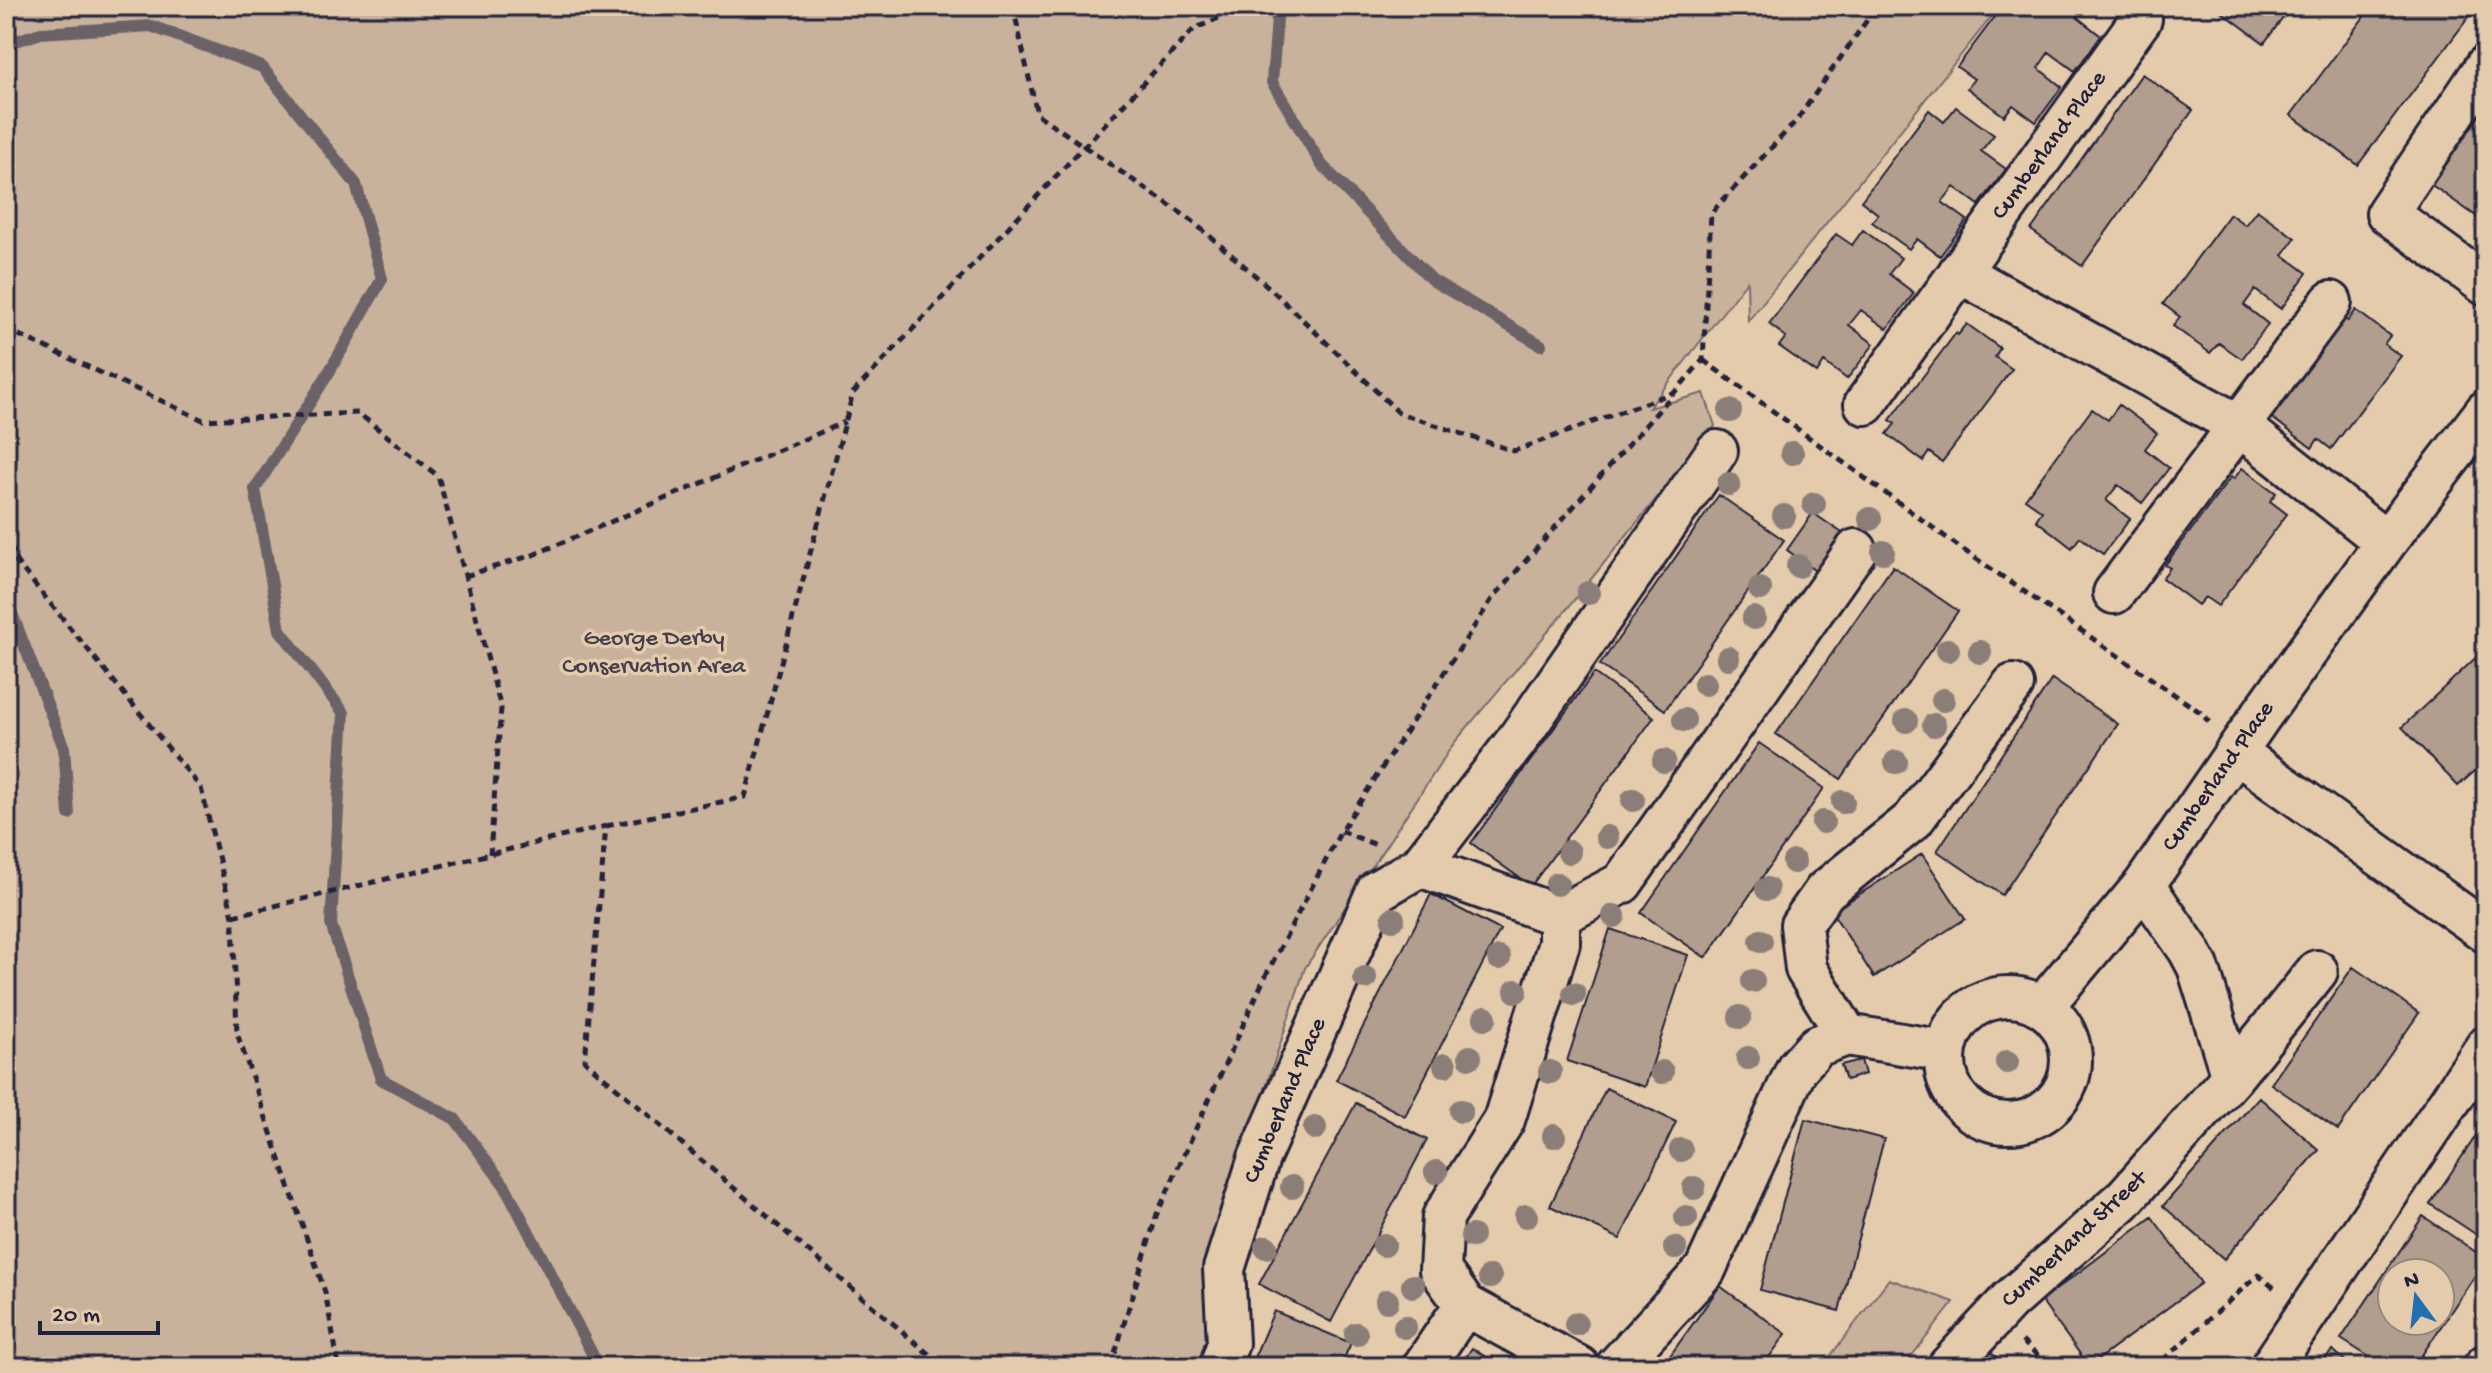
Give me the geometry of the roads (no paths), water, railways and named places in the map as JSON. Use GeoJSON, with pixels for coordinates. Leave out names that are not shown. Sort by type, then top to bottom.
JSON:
{"type":"FeatureCollection","features":[{"type":"Feature","properties":{"kind":"street","name":"Cumberland Place"},"geometry":{"type":"LineString","coordinates":[[1865,404],[2141,19]]}},
{"type":"Feature","properties":{"kind":"street"},"geometry":{"type":"LineString","coordinates":[[2486,66],[2387,213],[2486,285]]}},
{"type":"Feature","properties":{"kind":"street"},"geometry":{"type":"LineString","coordinates":[[1959,272],[2240,426],[2386,542]]}},
{"type":"Feature","properties":{"kind":"street"},"geometry":{"type":"LineString","coordinates":[[2114,593],[2331,302]]}},
{"type":"Feature","properties":{"kind":"street","name":"Cumberland Place"},"geometry":{"type":"LineString","coordinates":[[2043,1006],[2144,885],[2386,542],[2486,411]]}},
{"type":"Feature","properties":{"kind":"street","name":"Cumberland Place"},"geometry":{"type":"LineString","coordinates":[[1220,1367],[1228,1343],[1224,1269],[1259,1158],[1377,891],[1420,866],[1515,743],[1717,451]]}},
{"type":"Feature","properties":{"kind":"street"},"geometry":{"type":"LineString","coordinates":[[1420,866],[1559,916],[1622,883],[1856,550]]}},
{"type":"Feature","properties":{"kind":"street"},"geometry":{"type":"LineString","coordinates":[[1847,1035],[1806,969],[1801,925],[1825,891],[1913,820],[2013,685]]}},
{"type":"Feature","properties":{"kind":"street"},"geometry":{"type":"LineString","coordinates":[[2237,753],[2486,932]]}},
{"type":"Feature","properties":{"kind":"street"},"geometry":{"type":"LineString","coordinates":[[2144,885],[2198,967],[2232,1077]]}},
{"type":"Feature","properties":{"kind":"street"},"geometry":{"type":"LineString","coordinates":[[1559,916],[1559,943],[1504,1120],[1443,1217],[1440,1270],[1465,1305],[1579,1367]]}},
{"type":"Feature","properties":{"kind":"street","name":"Cumberland Street"},"geometry":{"type":"LineString","coordinates":[[1948,1367],[2009,1301],[2122,1201],[2232,1077],[2317,971]]}},
{"type":"Feature","properties":{"kind":"street"},"geometry":{"type":"LineString","coordinates":[[2002,996],[2023,998],[2043,1006],[2059,1020],[2068,1039],[2072,1059],[2069,1080],[2059,1098],[2044,1113],[2025,1122],[2004,1123],[1984,1119],[1966,1108],[1953,1092],[1946,1072],[1945,1051],[1951,1031],[1964,1014],[1981,1002],[2002,996]]}},
{"type":"Feature","properties":{"kind":"street"},"geometry":{"type":"LineString","coordinates":[[1616,1367],[1705,1270],[1797,1068],[1817,1046],[1847,1035],[1945,1051]]}},
{"type":"Feature","properties":{"kind":"street"},"geometry":{"type":"LineString","coordinates":[[2271,1367],[2486,1047]]}},
{"type":"Feature","properties":{"kind":"street"},"geometry":{"type":"LineString","coordinates":[[1423,1367],[1465,1305]]}},
{"type":"Feature","properties":{"kind":"waterway"},"geometry":{"type":"LineString","coordinates":[[1278,6],[1272,82],[1321,164],[1432,280],[1541,345]]}},
{"type":"Feature","properties":{"kind":"waterway"},"geometry":{"type":"LineString","coordinates":[[6,44],[41,33],[151,26],[262,67],[356,184],[382,279],[328,374],[255,489],[280,630],[344,713],[331,924],[381,1079],[455,1119],[505,1186],[599,1367]]}},
{"type":"Feature","properties":{"kind":"waterway"},"geometry":{"type":"LineString","coordinates":[[6,598],[64,748],[69,814]]}},
{"type":"Feature","properties":{"kind":"park label","name":"George Derby Conservation Area"},"geometry":{"type":"Point","coordinates":[654,653]}}]}
